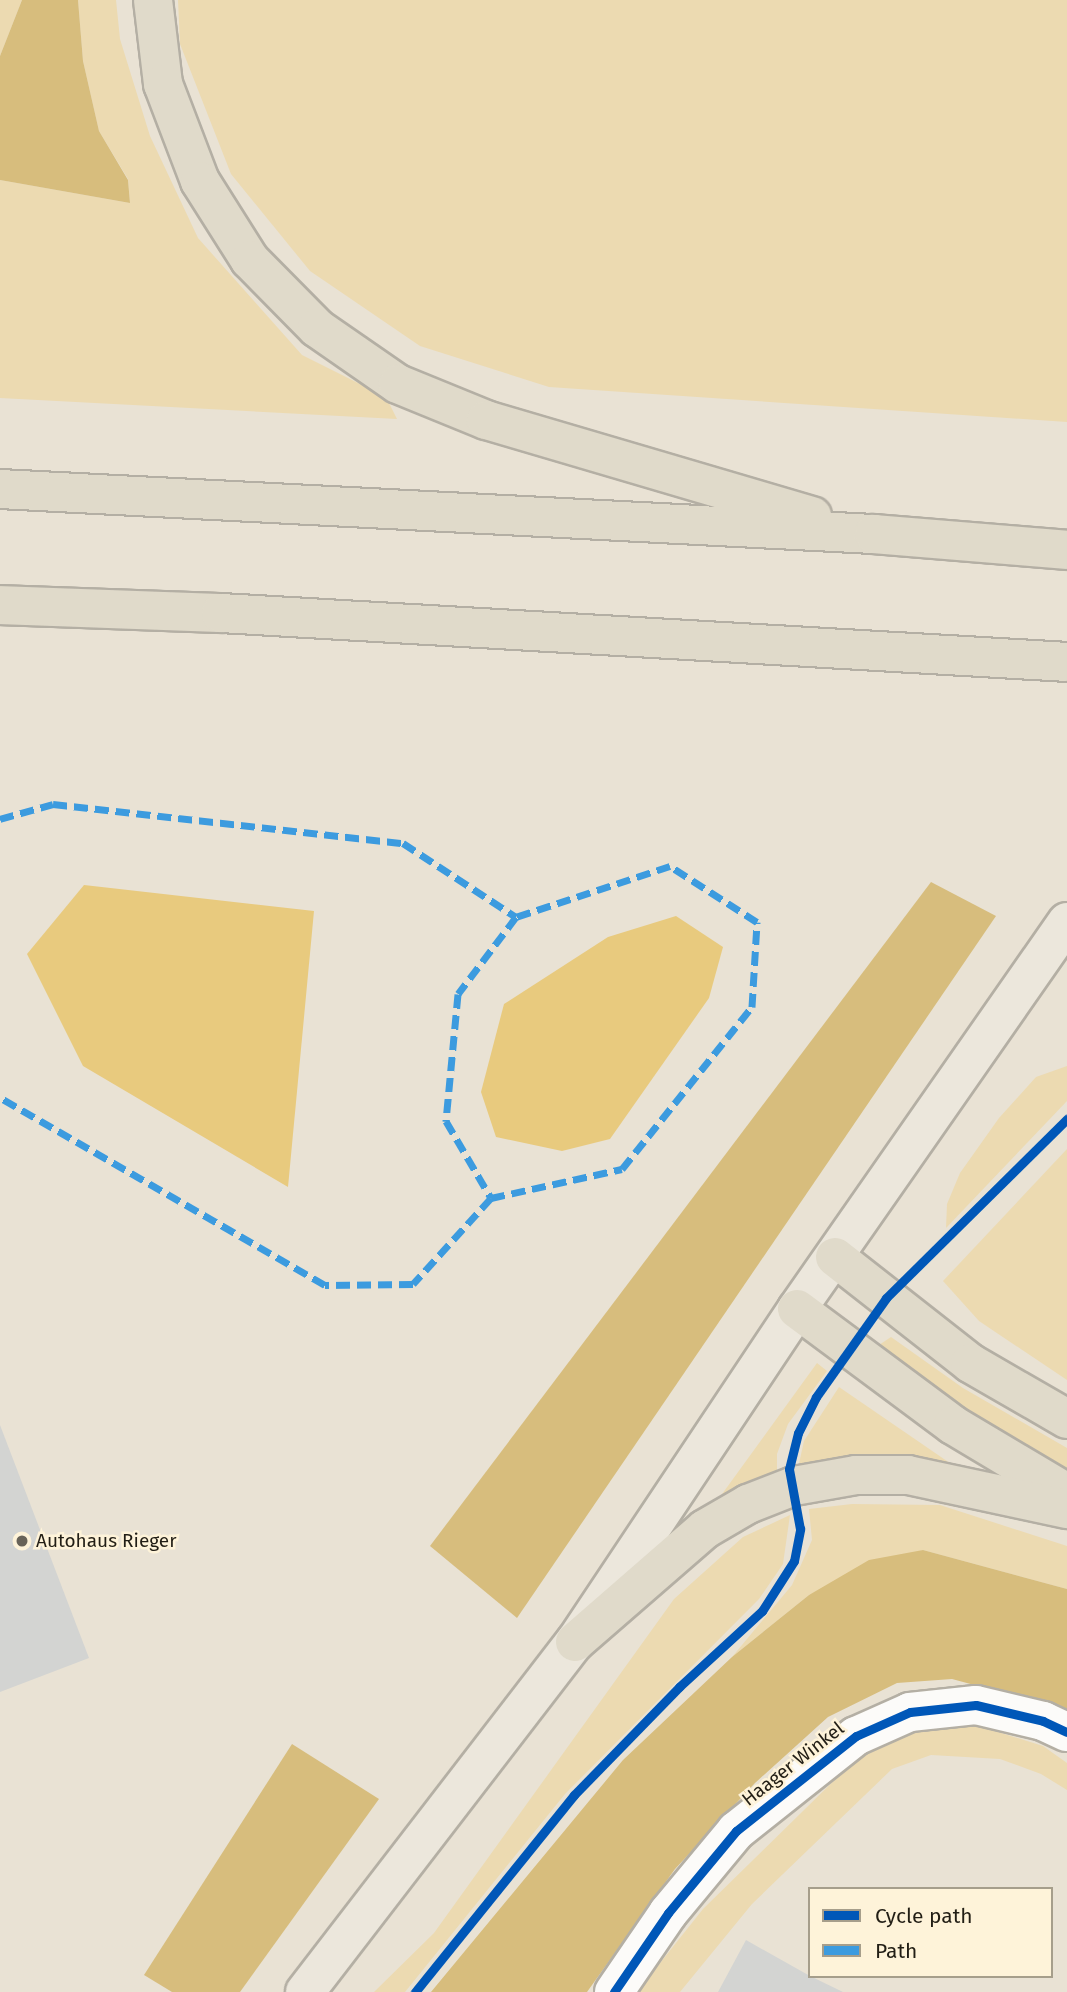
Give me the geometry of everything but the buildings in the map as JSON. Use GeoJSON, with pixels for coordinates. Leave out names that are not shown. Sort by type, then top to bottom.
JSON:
{"type":"FeatureCollection","features":[{"type":"Feature","properties":{"kind":"highway"},"geometry":{"type":"LineString","coordinates":[[153,0],[163,84],[200,181],[250,260],[317,328],[398,384],[486,420],[874,534]]}},
{"type":"Feature","properties":{"kind":"highway"},"geometry":{"type":"LineString","coordinates":[[0,489],[874,534],[1067,551]]}},
{"type":"Feature","properties":{"kind":"highway"},"geometry":{"type":"LineString","coordinates":[[0,605],[221,613],[1061,661]]}},
{"type":"Feature","properties":{"kind":"highway"},"geometry":{"type":"LineString","coordinates":[[835,1257],[970,1363],[1067,1419]]}},
{"type":"Feature","properties":{"kind":"highway"},"geometry":{"type":"LineString","coordinates":[[797,1309],[953,1425],[1067,1493]]}},
{"type":"Feature","properties":{"kind":"highway"},"geometry":{"type":"LineString","coordinates":[[575,1642],[705,1529],[748,1504],[794,1486],[856,1475],[908,1475],[1067,1509]]}},
{"type":"Feature","properties":{"kind":"main road"},"geometry":{"type":"LineString","coordinates":[[305,1992],[331,1953],[575,1642],[797,1309],[1067,922]]}},
{"type":"Feature","properties":{"kind":"street","name":"Haager Winkel"},"geometry":{"type":"LineString","coordinates":[[614,1992],[668,1913],[736,1831],[856,1736],[910,1712],[976,1704],[1044,1721],[1067,1732]]}},
{"type":"Feature","properties":{"kind":"shaded area"},"geometry":{"type":"Polygon","coordinates":[[[0,0],[22,0],[0,56],[0,0]]]}},
{"type":"Feature","properties":{"kind":"shaded area"},"geometry":{"type":"Polygon","coordinates":[[[22,0],[78,0],[83,61],[99,131],[128,180],[130,203],[0,180],[0,56],[22,0]]]}},
{"type":"Feature","properties":{"kind":"shaded area"},"geometry":{"type":"Polygon","coordinates":[[[78,0],[116,0],[120,39],[150,136],[198,238],[302,355],[386,397],[397,419],[0,398],[0,180],[130,203],[128,179],[99,131],[83,61],[78,0]]]}},
{"type":"Feature","properties":{"kind":"shaded area"},"geometry":{"type":"Polygon","coordinates":[[[178,0],[1067,0],[1067,422],[549,387],[420,346],[310,271],[231,174],[180,44],[178,0]]]}},
{"type":"Feature","properties":{"kind":"shaded area"},"geometry":{"type":"Polygon","coordinates":[[[931,882],[996,916],[517,1618],[430,1546],[931,882]]]}},
{"type":"Feature","properties":{"kind":"shaded area"},"geometry":{"type":"Polygon","coordinates":[[[84,885],[314,911],[288,1187],[83,1066],[27,954],[84,885]]]}},
{"type":"Feature","properties":{"kind":"shaded area"},"geometry":{"type":"Polygon","coordinates":[[[676,916],[723,947],[709,998],[610,1139],[562,1151],[496,1137],[481,1092],[504,1004],[608,937],[676,916]]]}},
{"type":"Feature","properties":{"kind":"shaded area"},"geometry":{"type":"Polygon","coordinates":[[[1067,1066],[1067,1101],[946,1228],[947,1204],[960,1173],[999,1118],[1036,1077],[1067,1066]]]}},
{"type":"Feature","properties":{"kind":"shaded area"},"geometry":{"type":"Polygon","coordinates":[[[1067,1149],[1067,1380],[979,1321],[943,1281],[1067,1149]]]}},
{"type":"Feature","properties":{"kind":"shaded area"},"geometry":{"type":"Polygon","coordinates":[[[891,1337],[963,1388],[1067,1448],[1067,1471],[952,1407],[879,1345],[891,1337]]]}},
{"type":"Feature","properties":{"kind":"shaded area"},"geometry":{"type":"Polygon","coordinates":[[[817,1363],[827,1371],[788,1424],[777,1454],[777,1473],[717,1501],[817,1363]]]}},
{"type":"Feature","properties":{"kind":"shaded area"},"geometry":{"type":"Polygon","coordinates":[[[839,1387],[960,1470],[798,1468],[804,1441],[839,1387]]]}},
{"type":"Feature","properties":{"kind":"shaded area"},"geometry":{"type":"Polygon","coordinates":[[[852,1504],[940,1505],[1067,1546],[1067,1589],[923,1550],[809,1595],[732,1657],[792,1585],[812,1540],[809,1509],[852,1504]]]}},
{"type":"Feature","properties":{"kind":"shaded area"},"geometry":{"type":"Polygon","coordinates":[[[790,1515],[783,1564],[759,1599],[565,1794],[405,1992],[374,1992],[434,1933],[674,1599],[743,1537],[790,1515]]]}},
{"type":"Feature","properties":{"kind":"shaded area"},"geometry":{"type":"Polygon","coordinates":[[[923,1550],[1067,1589],[1067,1710],[952,1679],[897,1683],[828,1717],[755,1783],[675,1869],[587,1992],[431,1992],[623,1760],[732,1657],[809,1595],[869,1560],[923,1550]]]}},
{"type":"Feature","properties":{"kind":"shaded area"},"geometry":{"type":"Polygon","coordinates":[[[966,1722],[1043,1746],[1067,1763],[1067,1790],[1041,1774],[1000,1759],[931,1755],[892,1769],[752,1904],[680,1992],[637,1992],[703,1909],[857,1758],[907,1733],[966,1722]]]}},
{"type":"Feature","properties":{"kind":"shaded area"},"geometry":{"type":"Polygon","coordinates":[[[292,1744],[379,1799],[240,1992],[172,1992],[144,1975],[292,1744]]]}},
{"type":"Feature","properties":{"kind":"marked path"},"geometry":{"type":"LineString","coordinates":[[0,819],[53,804],[403,843],[516,917],[458,994],[446,1121],[491,1198],[413,1284],[325,1285],[0,1097]]}},
{"type":"Feature","properties":{"kind":"marked path"},"geometry":{"type":"LineString","coordinates":[[491,1198],[622,1169],[752,1007],[757,922],[670,866],[516,917]]}},
{"type":"Feature","properties":{"kind":"cycle path"},"geometry":{"type":"LineString","coordinates":[[415,1992],[574,1795],[679,1687],[762,1611],[794,1561],[800,1529],[789,1469],[798,1433],[816,1397],[886,1298],[1067,1119]]}},
{"type":"Feature","properties":{"kind":"cycle path"},"geometry":{"type":"LineString","coordinates":[[614,1992],[668,1913],[736,1831],[856,1736],[910,1712],[976,1705],[1043,1721],[1067,1732]]}},
{"type":"Feature","properties":{"kind":"place","name":"Autohaus Rieger"},"geometry":{"type":"Point","coordinates":[22,1541]}}]}
